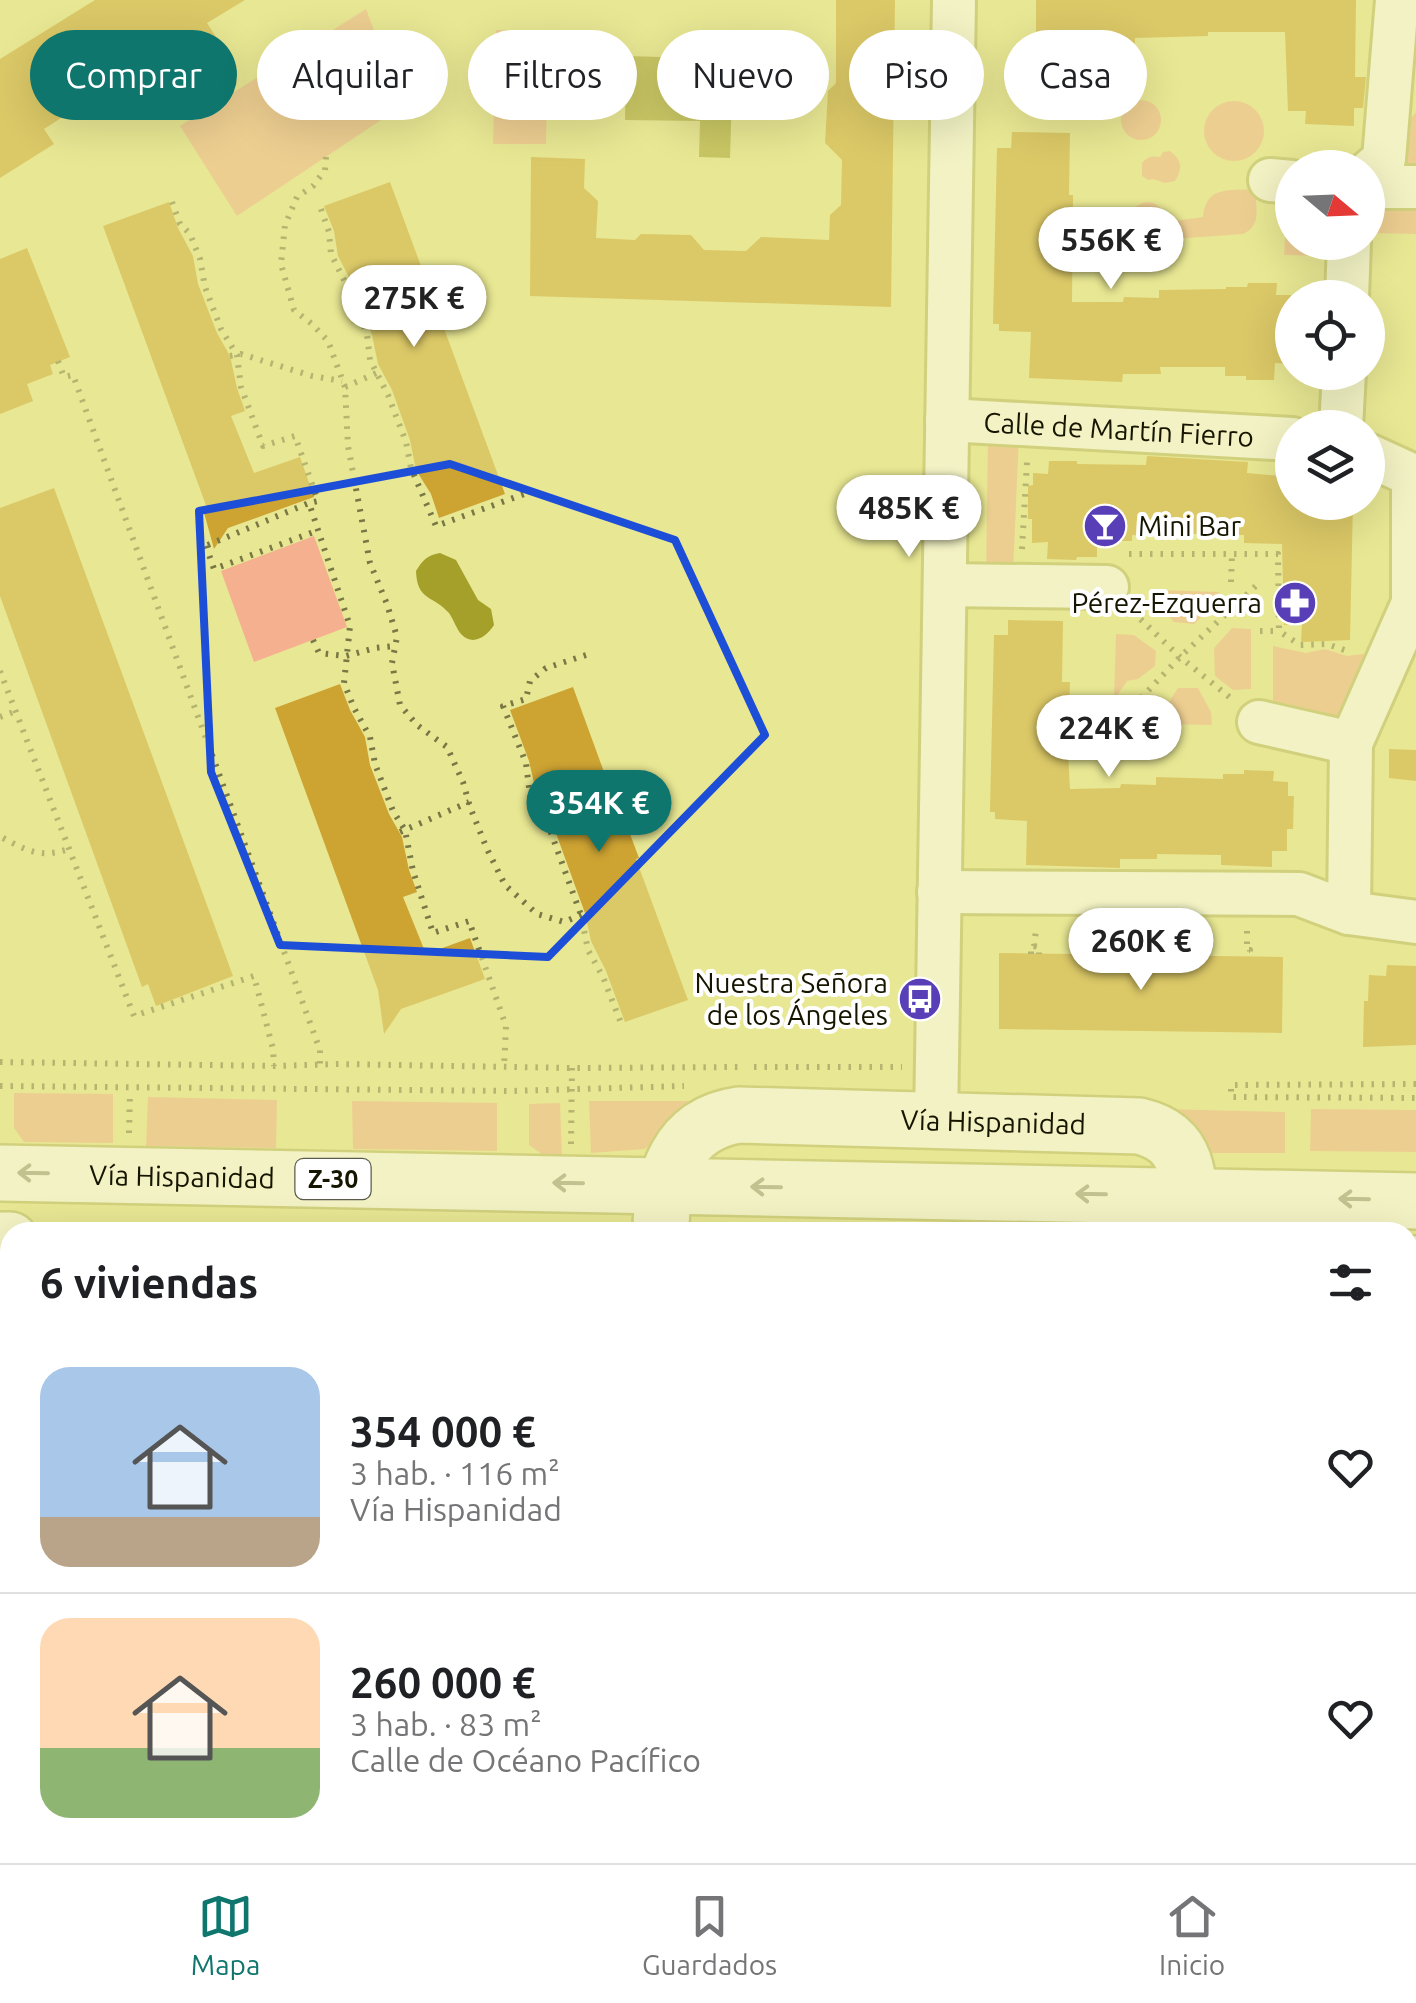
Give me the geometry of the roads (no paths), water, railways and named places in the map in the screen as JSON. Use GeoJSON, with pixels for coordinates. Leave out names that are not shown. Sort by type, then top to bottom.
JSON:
{"type":"FeatureCollection","features":[{"type":"Feature","properties":{"kind":"main road","name":"Vía Hispanidad"},"geometry":{"type":"LineString","coordinates":[[663,1208],[681,1148],[706,1124],[739,1115],[1139,1126],[1172,1140],[1181,1153],[1188,1214]]}},
{"type":"Feature","properties":{"kind":"main road","name":"Vía Hispanidad"},"geometry":{"type":"LineString","coordinates":[[0,1173],[663,1208],[1188,1214],[1416,1200]]}},
{"type":"Feature","properties":{"kind":"street"},"geometry":{"type":"LineString","coordinates":[[936,1120],[954,0]]}},
{"type":"Feature","properties":{"kind":"street"},"geometry":{"type":"LineString","coordinates":[[1385,150],[1397,0]]}},
{"type":"Feature","properties":{"kind":"street"},"geometry":{"type":"LineString","coordinates":[[1385,187],[1416,187]]}},
{"type":"Feature","properties":{"kind":"street","name":"Calle de Martín Fierro"},"geometry":{"type":"LineString","coordinates":[[947,420],[1275,438]]}},
{"type":"Feature","properties":{"kind":"street"},"geometry":{"type":"LineString","coordinates":[[1349,914],[1351,743],[1394,674],[1414,603],[1415,477],[1385,462]]}},
{"type":"Feature","properties":{"kind":"street"},"geometry":{"type":"LineString","coordinates":[[945,585],[1020,585],[1116,571]]}},
{"type":"Feature","properties":{"kind":"street"},"geometry":{"type":"LineString","coordinates":[[1259,722],[1351,743]]}},
{"type":"Feature","properties":{"kind":"street"},"geometry":{"type":"LineString","coordinates":[[940,892],[1299,894],[1349,914],[1416,922]]}},
{"type":"Feature","properties":{"kind":"place","name":"Mini Bar"},"geometry":{"type":"Point","coordinates":[1105,526]}},
{"type":"Feature","properties":{"kind":"place","name":"Pérez-Ezquerra"},"geometry":{"type":"Point","coordinates":[1295,603]}},
{"type":"Feature","properties":{"kind":"place","name":"Nuestra Señora de los Ángeles"},"geometry":{"type":"Point","coordinates":[920,999]}}]}
